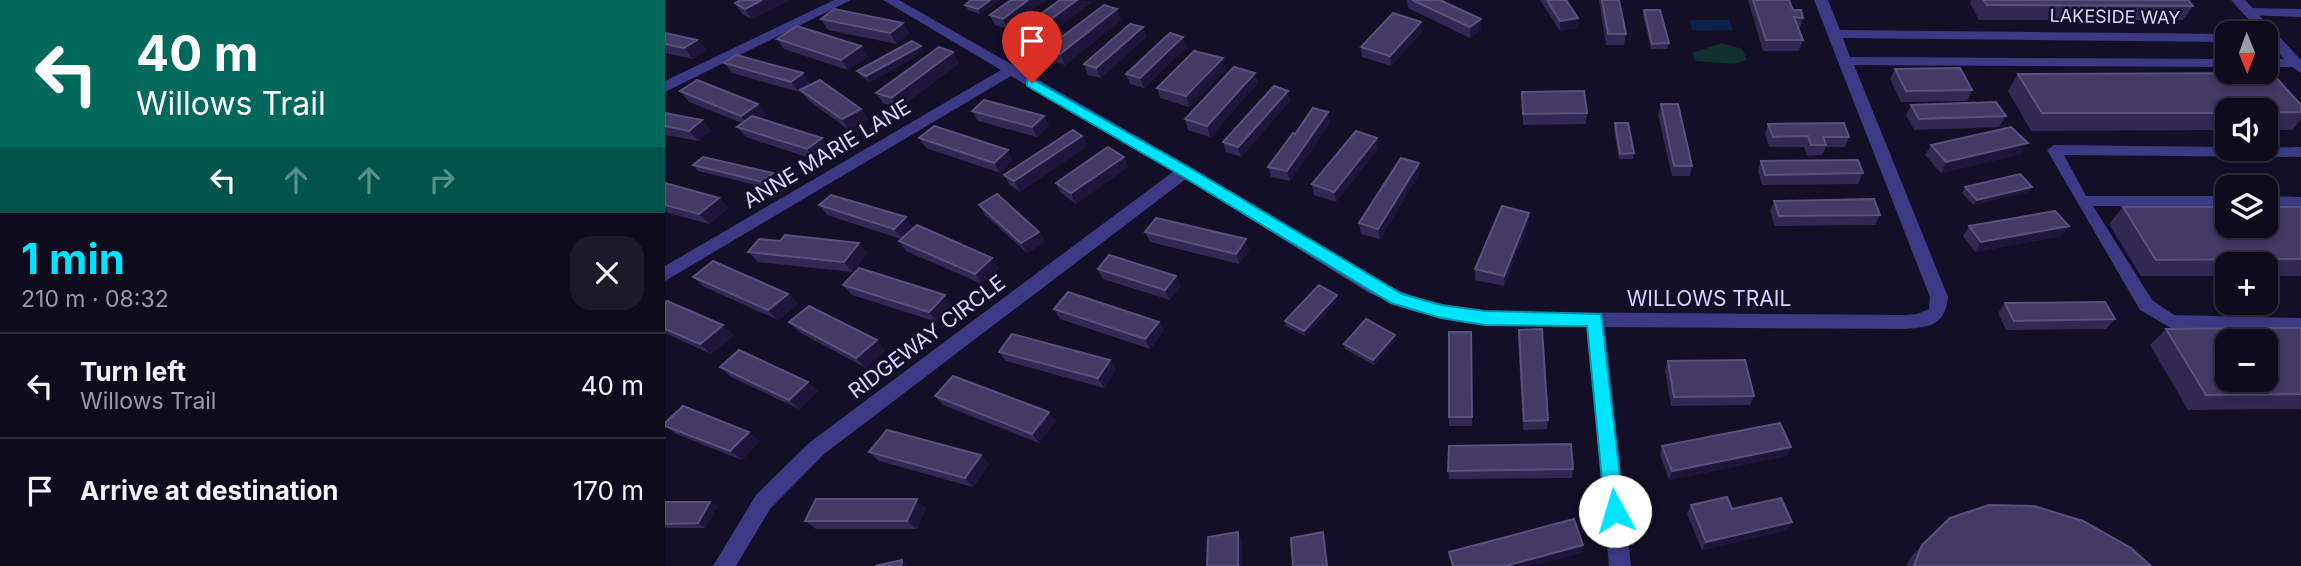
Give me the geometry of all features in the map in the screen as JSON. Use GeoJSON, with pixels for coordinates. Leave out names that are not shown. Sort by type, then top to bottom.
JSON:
{"type":"FeatureCollection","features":[{"type":"Feature","properties":{"kind":"street"},"geometry":{"type":"LineString","coordinates":[[665,87],[844,0]]}},
{"type":"Feature","properties":{"kind":"street","name":"WILLOWS TRAIL"},"geometry":{"type":"LineString","coordinates":[[890,0],[1185,171],[1397,299],[1441,312],[1485,318],[1905,322],[1931,318],[1937,313],[1939,297],[1821,0]]}},
{"type":"Feature","properties":{"kind":"street"},"geometry":{"type":"LineString","coordinates":[[2238,0],[2255,21]]}},
{"type":"Feature","properties":{"kind":"street","name":"LAKESIDE WAY"},"geometry":{"type":"LineString","coordinates":[[1835,34],[2215,38]]}},
{"type":"Feature","properties":{"kind":"street"},"geometry":{"type":"LineString","coordinates":[[2279,48],[2298,66]]}},
{"type":"Feature","properties":{"kind":"street"},"geometry":{"type":"LineString","coordinates":[[1846,61],[2215,63]]}},
{"type":"Feature","properties":{"kind":"street"},"geometry":{"type":"LineString","coordinates":[[2279,64],[2298,66]]}},
{"type":"Feature","properties":{"kind":"street","name":"ANNE MARIE LANE"},"geometry":{"type":"LineString","coordinates":[[665,274],[1010,71]]}},
{"type":"Feature","properties":{"kind":"street","name":"RIDGEWAY CIRCLE"},"geometry":{"type":"LineString","coordinates":[[723,566],[763,502],[817,448],[1185,171]]}},
{"type":"Feature","properties":{"kind":"street"},"geometry":{"type":"LineString","coordinates":[[1595,319],[1621,566]]}},
{"type":"Feature","properties":{"kind":"lane"},"geometry":{"type":"LineString","coordinates":[[2248,12],[2301,13]]}},
{"type":"Feature","properties":{"kind":"lane"},"geometry":{"type":"LineString","coordinates":[[2301,152],[2055,150],[2082,201],[2146,306],[2171,321],[2301,325]]}},
{"type":"Feature","properties":{"kind":"lane"},"geometry":{"type":"LineString","coordinates":[[2082,201],[2215,201]]}},
{"type":"Feature","properties":{"kind":"lane"},"geometry":{"type":"LineString","coordinates":[[2278,201],[2301,202]]}},
{"type":"Feature","properties":{"kind":"green space"},"geometry":{"type":"Polygon","coordinates":[[[1722,43],[1742,49],[1747,60],[1735,64],[1695,61],[1692,53],[1722,43]]]}},
{"type":"Feature","properties":{"kind":"water"},"geometry":{"type":"Polygon","coordinates":[[[1729,20],[1733,30],[1693,31],[1689,21],[1729,20]]]}},
{"type":"Feature","properties":{"kind":"building"},"geometry":{"type":"Polygon","coordinates":[[[741,0],[762,0],[745,9],[735,3],[741,0]]]}},
{"type":"Feature","properties":{"kind":"building"},"geometry":{"type":"Polygon","coordinates":[[[971,0],[990,0],[978,9],[965,5],[971,0]]]}},
{"type":"Feature","properties":{"kind":"building"},"geometry":{"type":"Polygon","coordinates":[[[1011,0],[1028,0],[1003,19],[990,15],[1011,0]]]}},
{"type":"Feature","properties":{"kind":"building"},"geometry":{"type":"Polygon","coordinates":[[[1060,0],[1077,0],[1032,33],[1020,29],[1060,0]]]}},
{"type":"Feature","properties":{"kind":"building"},"geometry":{"type":"Polygon","coordinates":[[[1412,0],[1440,0],[1481,19],[1470,27],[1412,0]]]}},
{"type":"Feature","properties":{"kind":"building"},"geometry":{"type":"Polygon","coordinates":[[[1547,0],[1566,0],[1578,18],[1560,21],[1547,0]]]}},
{"type":"Feature","properties":{"kind":"building"},"geometry":{"type":"Polygon","coordinates":[[[1602,0],[1619,0],[1626,34],[1608,34],[1602,0]]]}},
{"type":"Feature","properties":{"kind":"building"},"geometry":{"type":"Polygon","coordinates":[[[1753,0],[1789,0],[1793,10],[1801,10],[1803,18],[1794,17],[1803,40],[1766,40],[1753,0]]]}},
{"type":"Feature","properties":{"kind":"building"},"geometry":{"type":"Polygon","coordinates":[[[1983,0],[2188,0],[2193,6],[1987,5],[1983,0]]]}},
{"type":"Feature","properties":{"kind":"building"},"geometry":{"type":"Polygon","coordinates":[[[1104,5],[1117,9],[1060,54],[1046,49],[1104,5]]]}},
{"type":"Feature","properties":{"kind":"building"},"geometry":{"type":"Polygon","coordinates":[[[834,9],[903,23],[890,33],[821,19],[834,9]]]}},
{"type":"Feature","properties":{"kind":"building"},"geometry":{"type":"Polygon","coordinates":[[[1644,10],[1660,10],[1669,43],[1652,44],[1644,10]]]}},
{"type":"Feature","properties":{"kind":"building"},"geometry":{"type":"Polygon","coordinates":[[[1393,13],[1421,22],[1390,56],[1361,47],[1393,13]]]}},
{"type":"Feature","properties":{"kind":"building"},"geometry":{"type":"Polygon","coordinates":[[[1130,24],[1143,27],[1096,68],[1084,64],[1130,24]]]}},
{"type":"Feature","properties":{"kind":"building"},"geometry":{"type":"Polygon","coordinates":[[[797,26],[861,46],[841,60],[777,39],[797,26]]]}},
{"type":"Feature","properties":{"kind":"building"},"geometry":{"type":"Polygon","coordinates":[[[665,33],[697,40],[684,48],[665,44],[665,33]]]}},
{"type":"Feature","properties":{"kind":"building"},"geometry":{"type":"Polygon","coordinates":[[[1170,33],[1183,37],[1140,78],[1126,74],[1170,33]]]}},
{"type":"Feature","properties":{"kind":"building"},"geometry":{"type":"Polygon","coordinates":[[[912,41],[921,46],[866,76],[857,71],[912,41]]]}},
{"type":"Feature","properties":{"kind":"building"},"geometry":{"type":"Polygon","coordinates":[[[939,47],[953,52],[891,98],[876,93],[939,47]]]}},
{"type":"Feature","properties":{"kind":"building"},"geometry":{"type":"Polygon","coordinates":[[[1194,51],[1223,58],[1186,96],[1157,88],[1194,51]]]}},
{"type":"Feature","properties":{"kind":"building"},"geometry":{"type":"Polygon","coordinates":[[[736,55],[803,73],[791,82],[724,63],[736,55]]]}},
{"type":"Feature","properties":{"kind":"building"},"geometry":{"type":"Polygon","coordinates":[[[1234,67],[1255,73],[1207,126],[1185,119],[1234,67]]]}},
{"type":"Feature","properties":{"kind":"building"},"geometry":{"type":"Polygon","coordinates":[[[1960,68],[1972,90],[1906,91],[1895,69],[1960,68]]]}},
{"type":"Feature","properties":{"kind":"building"},"geometry":{"type":"Polygon","coordinates":[[[2215,73],[2215,84],[2279,84],[2279,81],[2301,105],[2301,112],[2278,113],[2278,98],[2215,98],[2215,113],[2042,113],[2018,74],[2215,73]]]}},
{"type":"Feature","properties":{"kind":"building"},"geometry":{"type":"Polygon","coordinates":[[[697,80],[758,104],[741,116],[680,91],[697,80]]]}},
{"type":"Feature","properties":{"kind":"building"},"geometry":{"type":"Polygon","coordinates":[[[820,80],[861,109],[842,119],[800,90],[820,80]]]}},
{"type":"Feature","properties":{"kind":"building"},"geometry":{"type":"Polygon","coordinates":[[[1274,86],[1288,91],[1238,147],[1223,142],[1274,86]]]}},
{"type":"Feature","properties":{"kind":"building"},"geometry":{"type":"Polygon","coordinates":[[[1584,91],[1587,113],[1523,114],[1522,92],[1584,91]]]}},
{"type":"Feature","properties":{"kind":"building"},"geometry":{"type":"Polygon","coordinates":[[[984,100],[1044,116],[1032,127],[972,111],[984,100]]]}},
{"type":"Feature","properties":{"kind":"building"},"geometry":{"type":"Polygon","coordinates":[[[1996,102],[2006,116],[1919,119],[1911,105],[1996,102]]]}},
{"type":"Feature","properties":{"kind":"building"},"geometry":{"type":"Polygon","coordinates":[[[1661,104],[1678,104],[1692,166],[1674,166],[1661,104]]]}},
{"type":"Feature","properties":{"kind":"building"},"geometry":{"type":"Polygon","coordinates":[[[1313,108],[1328,112],[1287,171],[1268,167],[1293,133],[1295,134],[1313,108]]]}},
{"type":"Feature","properties":{"kind":"building"},"geometry":{"type":"Polygon","coordinates":[[[665,113],[702,120],[689,131],[665,126],[665,113]]]}},
{"type":"Feature","properties":{"kind":"building"},"geometry":{"type":"Polygon","coordinates":[[[752,116],[822,138],[807,149],[737,127],[752,116]]]}},
{"type":"Feature","properties":{"kind":"building"},"geometry":{"type":"Polygon","coordinates":[[[1615,123],[1628,123],[1634,153],[1620,154],[1615,123]]]}},
{"type":"Feature","properties":{"kind":"building"},"geometry":{"type":"Polygon","coordinates":[[[1844,123],[1849,137],[1823,137],[1826,145],[1811,145],[1808,136],[1773,137],[1768,124],[1844,123]]]}},
{"type":"Feature","properties":{"kind":"building"},"geometry":{"type":"Polygon","coordinates":[[[934,126],[1008,150],[994,163],[919,138],[934,126]]]}},
{"type":"Feature","properties":{"kind":"building"},"geometry":{"type":"Polygon","coordinates":[[[2011,127],[2028,143],[1946,162],[1931,145],[2011,127]]]}},
{"type":"Feature","properties":{"kind":"building"},"geometry":{"type":"Polygon","coordinates":[[[1073,130],[1082,136],[1014,181],[1004,175],[1073,130]]]}},
{"type":"Feature","properties":{"kind":"building"},"geometry":{"type":"Polygon","coordinates":[[[1356,131],[1377,138],[1334,192],[1312,184],[1356,131]]]}},
{"type":"Feature","properties":{"kind":"building"},"geometry":{"type":"Polygon","coordinates":[[[1108,147],[1124,157],[1071,193],[1056,183],[1108,147]]]}},
{"type":"Feature","properties":{"kind":"building"},"geometry":{"type":"Polygon","coordinates":[[[703,157],[773,173],[763,182],[693,165],[703,157]]]}},
{"type":"Feature","properties":{"kind":"building"},"geometry":{"type":"Polygon","coordinates":[[[1401,158],[1419,163],[1378,229],[1359,223],[1401,158]]]}},
{"type":"Feature","properties":{"kind":"building"},"geometry":{"type":"Polygon","coordinates":[[[1858,160],[1863,173],[1765,175],[1761,161],[1858,160]]]}},
{"type":"Feature","properties":{"kind":"building"},"geometry":{"type":"Polygon","coordinates":[[[2020,174],[2032,187],[1977,200],[1965,187],[2020,174]]]}},
{"type":"Feature","properties":{"kind":"building"},"geometry":{"type":"Polygon","coordinates":[[[665,183],[719,198],[699,214],[665,205],[665,183]]]}},
{"type":"Feature","properties":{"kind":"building"},"geometry":{"type":"Polygon","coordinates":[[[997,194],[1039,232],[1021,243],[979,205],[997,194]]]}},
{"type":"Feature","properties":{"kind":"building"},"geometry":{"type":"Polygon","coordinates":[[[831,195],[906,217],[894,229],[819,205],[831,195]]]}},
{"type":"Feature","properties":{"kind":"building"},"geometry":{"type":"Polygon","coordinates":[[[1874,199],[1880,215],[1779,216],[1774,201],[1874,199]]]}},
{"type":"Feature","properties":{"kind":"building"},"geometry":{"type":"Polygon","coordinates":[[[1502,206],[1529,213],[1504,276],[1475,269],[1502,206]]]}},
{"type":"Feature","properties":{"kind":"building"},"geometry":{"type":"Polygon","coordinates":[[[2123,207],[2215,207],[2215,238],[2278,238],[2278,207],[2301,207],[2301,259],[2278,259],[2278,252],[2215,252],[2215,260],[2156,260],[2123,207]]]}},
{"type":"Feature","properties":{"kind":"building"},"geometry":{"type":"Polygon","coordinates":[[[2055,211],[2069,226],[1981,242],[1969,226],[2055,211]]]}},
{"type":"Feature","properties":{"kind":"building"},"geometry":{"type":"Polygon","coordinates":[[[1156,218],[1246,239],[1236,254],[1145,232],[1156,218]]]}},
{"type":"Feature","properties":{"kind":"building"},"geometry":{"type":"Polygon","coordinates":[[[917,225],[992,258],[975,274],[899,241],[917,225]]]}},
{"type":"Feature","properties":{"kind":"building"},"geometry":{"type":"Polygon","coordinates":[[[785,235],[859,243],[844,262],[748,252],[759,239],[780,241],[785,235]]]}},
{"type":"Feature","properties":{"kind":"building"},"geometry":{"type":"Polygon","coordinates":[[[1109,255],[1176,276],[1165,290],[1098,269],[1109,255]]]}},
{"type":"Feature","properties":{"kind":"building"},"geometry":{"type":"Polygon","coordinates":[[[713,261],[788,294],[768,310],[693,277],[713,261]]]}},
{"type":"Feature","properties":{"kind":"building"},"geometry":{"type":"Polygon","coordinates":[[[859,268],[945,295],[929,312],[843,285],[859,268]]]}},
{"type":"Feature","properties":{"kind":"building"},"geometry":{"type":"Polygon","coordinates":[[[1319,285],[1337,295],[1304,331],[1285,321],[1319,285]]]}},
{"type":"Feature","properties":{"kind":"building"},"geometry":{"type":"Polygon","coordinates":[[[1068,292],[1159,322],[1145,339],[1054,309],[1068,292]]]}},
{"type":"Feature","properties":{"kind":"building"},"geometry":{"type":"Polygon","coordinates":[[[667,301],[723,325],[700,344],[665,329],[667,301]]]}},
{"type":"Feature","properties":{"kind":"building"},"geometry":{"type":"Polygon","coordinates":[[[2105,302],[2115,319],[2014,321],[2005,303],[2105,302]]]}},
{"type":"Feature","properties":{"kind":"building"},"geometry":{"type":"Polygon","coordinates":[[[809,306],[877,340],[856,358],[789,322],[809,306]]]}},
{"type":"Feature","properties":{"kind":"building"},"geometry":{"type":"Polygon","coordinates":[[[1366,319],[1395,335],[1373,360],[1344,344],[1366,319]]]}},
{"type":"Feature","properties":{"kind":"building"},"geometry":{"type":"Polygon","coordinates":[[[2301,328],[2301,394],[2206,395],[2166,329],[2301,328]]]}},
{"type":"Feature","properties":{"kind":"building"},"geometry":{"type":"Polygon","coordinates":[[[1542,329],[1548,420],[1524,421],[1519,330],[1542,329]]]}},
{"type":"Feature","properties":{"kind":"building"},"geometry":{"type":"Polygon","coordinates":[[[1449,332],[1471,332],[1472,417],[1449,417],[1449,332]]]}},
{"type":"Feature","properties":{"kind":"building"},"geometry":{"type":"Polygon","coordinates":[[[1012,334],[1110,360],[1098,378],[999,352],[1012,334]]]}},
{"type":"Feature","properties":{"kind":"building"},"geometry":{"type":"Polygon","coordinates":[[[739,350],[808,382],[789,400],[720,367],[739,350]]]}},
{"type":"Feature","properties":{"kind":"building"},"geometry":{"type":"Polygon","coordinates":[[[1745,360],[1754,396],[1674,397],[1668,361],[1745,360]]]}},
{"type":"Feature","properties":{"kind":"building"},"geometry":{"type":"Polygon","coordinates":[[[953,376],[1049,412],[1032,434],[935,396],[953,376]]]}},
{"type":"Feature","properties":{"kind":"building"},"geometry":{"type":"Polygon","coordinates":[[[683,406],[749,432],[730,451],[665,426],[683,406]]]}},
{"type":"Feature","properties":{"kind":"building"},"geometry":{"type":"Polygon","coordinates":[[[1780,423],[1791,447],[1672,471],[1662,446],[1780,423]]]}},
{"type":"Feature","properties":{"kind":"building"},"geometry":{"type":"Polygon","coordinates":[[[887,430],[981,455],[965,478],[869,452],[887,430]]]}},
{"type":"Feature","properties":{"kind":"building"},"geometry":{"type":"Polygon","coordinates":[[[1571,444],[1573,469],[1448,471],[1449,446],[1571,444]]]}},
{"type":"Feature","properties":{"kind":"building"},"geometry":{"type":"Polygon","coordinates":[[[1727,497],[1732,509],[1781,498],[1792,522],[1706,542],[1691,505],[1727,497]]]}},
{"type":"Feature","properties":{"kind":"building"},"geometry":{"type":"Polygon","coordinates":[[[816,499],[917,499],[907,521],[805,521],[816,499]]]}},
{"type":"Feature","properties":{"kind":"building"},"geometry":{"type":"Polygon","coordinates":[[[665,502],[710,502],[698,523],[665,524],[665,502]]]}},
{"type":"Feature","properties":{"kind":"building"},"geometry":{"type":"Polygon","coordinates":[[[1989,505],[2034,506],[2083,521],[2131,548],[2151,566],[1914,566],[1922,545],[1950,518],[1989,505]]]}},
{"type":"Feature","properties":{"kind":"building"},"geometry":{"type":"Polygon","coordinates":[[[1574,519],[1583,545],[1505,566],[1453,566],[1449,552],[1574,519]]]}},
{"type":"Feature","properties":{"kind":"building"},"geometry":{"type":"Polygon","coordinates":[[[1238,532],[1238,566],[1207,566],[1208,537],[1238,532]]]}},
{"type":"Feature","properties":{"kind":"building"},"geometry":{"type":"Polygon","coordinates":[[[1323,532],[1327,566],[1293,566],[1291,538],[1323,532]]]}},
{"type":"Feature","properties":{"kind":"building"},"geometry":{"type":"Polygon","coordinates":[[[902,560],[901,566],[875,566],[902,560]]]}},
{"type":"Feature","properties":{"kind":"route"},"geometry":{"type":"LineString","coordinates":[[1032,83],[1185,171],[1397,299],[1464,316],[1595,319],[1615,511]]}}]}
